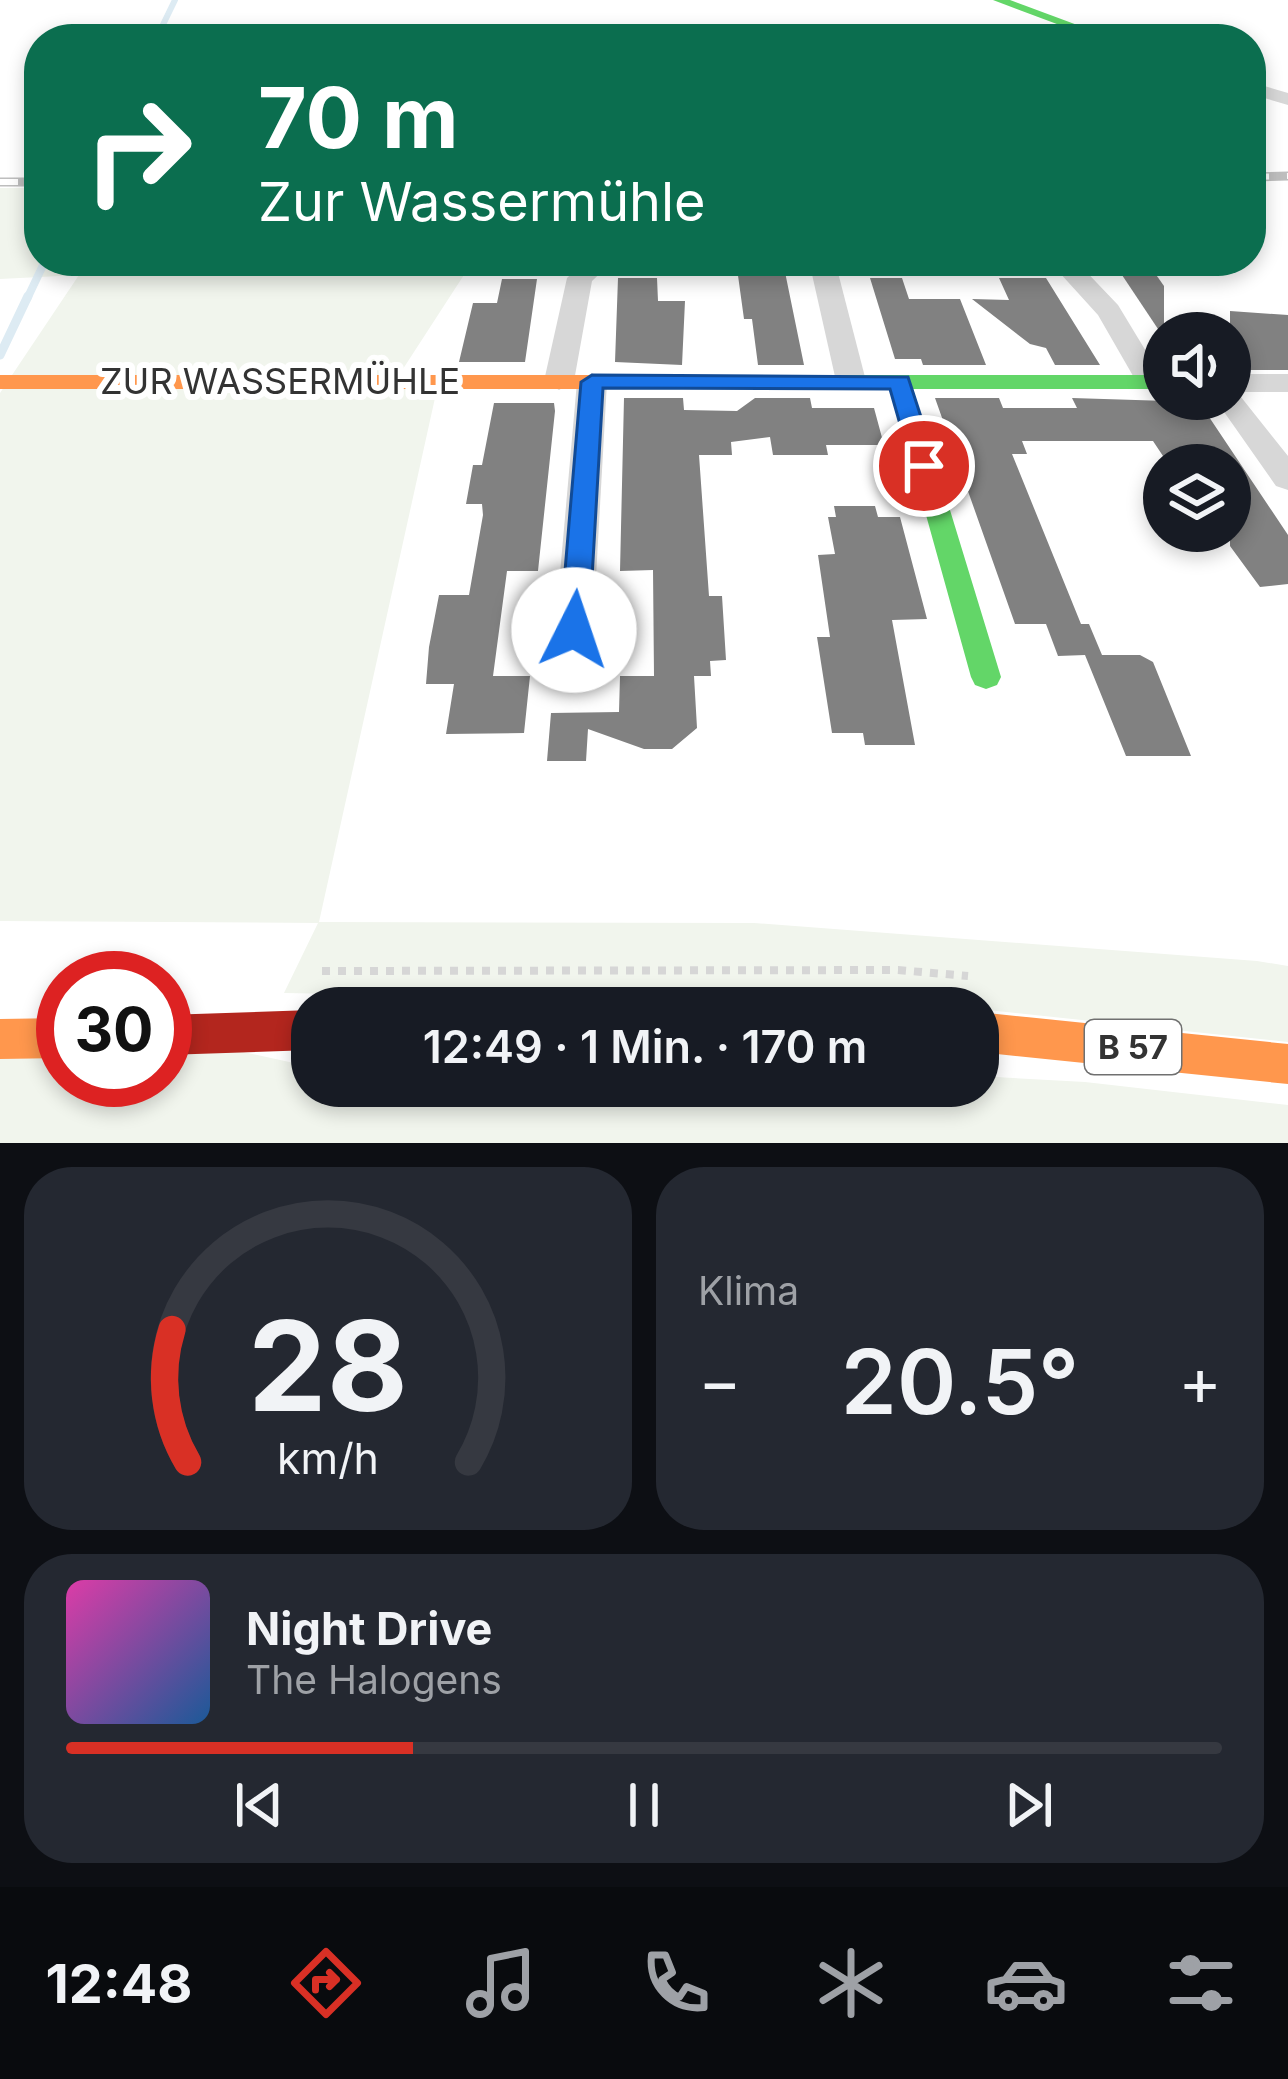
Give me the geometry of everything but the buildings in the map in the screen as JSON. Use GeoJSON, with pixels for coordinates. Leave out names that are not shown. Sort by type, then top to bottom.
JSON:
{"type":"FeatureCollection","features":[{"type":"Feature","properties":{"kind":"street"},"geometry":{"type":"LineString","coordinates":[[999,0],[1067,24]]}},
{"type":"Feature","properties":{"kind":"street"},"geometry":{"type":"LineString","coordinates":[[574,630],[576,381],[582,276]]}},
{"type":"Feature","properties":{"kind":"street"},"geometry":{"type":"LineString","coordinates":[[826,276],[850,381]]}},
{"type":"Feature","properties":{"kind":"street","name":"ZUR WASSERMÜHLE"},"geometry":{"type":"LineString","coordinates":[[1076,276],[1109,310],[1143,361]]}},
{"type":"Feature","properties":{"kind":"street","name":"ZUR WASSERMÜHLE"},"geometry":{"type":"LineString","coordinates":[[1,382],[1143,382]]}},
{"type":"Feature","properties":{"kind":"street"},"geometry":{"type":"LineString","coordinates":[[900,382],[986,677]]}},
{"type":"Feature","properties":{"kind":"street"},"geometry":{"type":"LineString","coordinates":[[1251,383],[1288,383]]}},
{"type":"Feature","properties":{"kind":"street"},"geometry":{"type":"LineString","coordinates":[[1245,420],[1288,479]]}},
{"type":"Feature","properties":{"kind":"street"},"geometry":{"type":"LineString","coordinates":[[192,1034],[291,1031]]}},
{"type":"Feature","properties":{"kind":"street","name":"B 57"},"geometry":{"type":"LineString","coordinates":[[999,1034],[1288,1064]]}},
{"type":"Feature","properties":{"kind":"street"},"geometry":{"type":"LineString","coordinates":[[0,1039],[36,1038]]}},
{"type":"Feature","properties":{"kind":"path"},"geometry":{"type":"LineString","coordinates":[[305,971],[898,970],[988,978]]}},
{"type":"Feature","properties":{"kind":"shaded area"},"geometry":{"type":"Polygon","coordinates":[[[0,188],[24,188],[24,276],[59,276],[0,279],[0,188]]]}},
{"type":"Feature","properties":{"kind":"shaded area"},"geometry":{"type":"Polygon","coordinates":[[[78,276],[463,276],[401,372],[435,398],[319,922],[754,923],[1257,961],[1288,966],[1288,1042],[999,1011],[999,987],[291,987],[291,993],[284,993],[318,923],[0,921],[0,393],[78,276]]]}},
{"type":"Feature","properties":{"kind":"shaded area"},"geometry":{"type":"Polygon","coordinates":[[[36,1038],[36,1107],[192,1107],[192,1041],[291,1062],[291,1107],[999,1107],[999,1077],[1288,1105],[1288,1143],[0,1143],[0,1039],[36,1038]]]}},
{"type":"Feature","properties":{"kind":"waterway"},"geometry":{"type":"LineString","coordinates":[[163,24],[175,0]]}},
{"type":"Feature","properties":{"kind":"waterway"},"geometry":{"type":"LineString","coordinates":[[27,299],[38,276]]}},
{"type":"Feature","properties":{"kind":"waterway"},"geometry":{"type":"LineString","coordinates":[[0,355],[28,296]]}},
{"type":"Feature","properties":{"kind":"railway"},"geometry":{"type":"LineString","coordinates":[[1266,177],[1288,176]]}},
{"type":"Feature","properties":{"kind":"railway"},"geometry":{"type":"LineString","coordinates":[[0,182],[24,182]]}},
{"type":"Feature","properties":{"kind":"traffic: fast"},"geometry":{"type":"LineString","coordinates":[[999,0],[1067,24]]}},
{"type":"Feature","properties":{"kind":"traffic: fast"},"geometry":{"type":"LineString","coordinates":[[604,382],[1143,382]]}},
{"type":"Feature","properties":{"kind":"traffic: fast"},"geometry":{"type":"LineString","coordinates":[[900,382],[986,677]]}},
{"type":"Feature","properties":{"kind":"traffic: slow"},"geometry":{"type":"LineString","coordinates":[[0,382],[604,382]]}},
{"type":"Feature","properties":{"kind":"traffic: slow"},"geometry":{"type":"LineString","coordinates":[[999,1034],[1288,1064]]}},
{"type":"Feature","properties":{"kind":"traffic: slow"},"geometry":{"type":"LineString","coordinates":[[0,1039],[36,1038]]}},
{"type":"Feature","properties":{"kind":"traffic: jam"},"geometry":{"type":"LineString","coordinates":[[192,1034],[291,1031]]}},
{"type":"Feature","properties":{"kind":"route"},"geometry":{"type":"LineString","coordinates":[[574,630],[592,382],[900,382],[924,466]]}}]}
